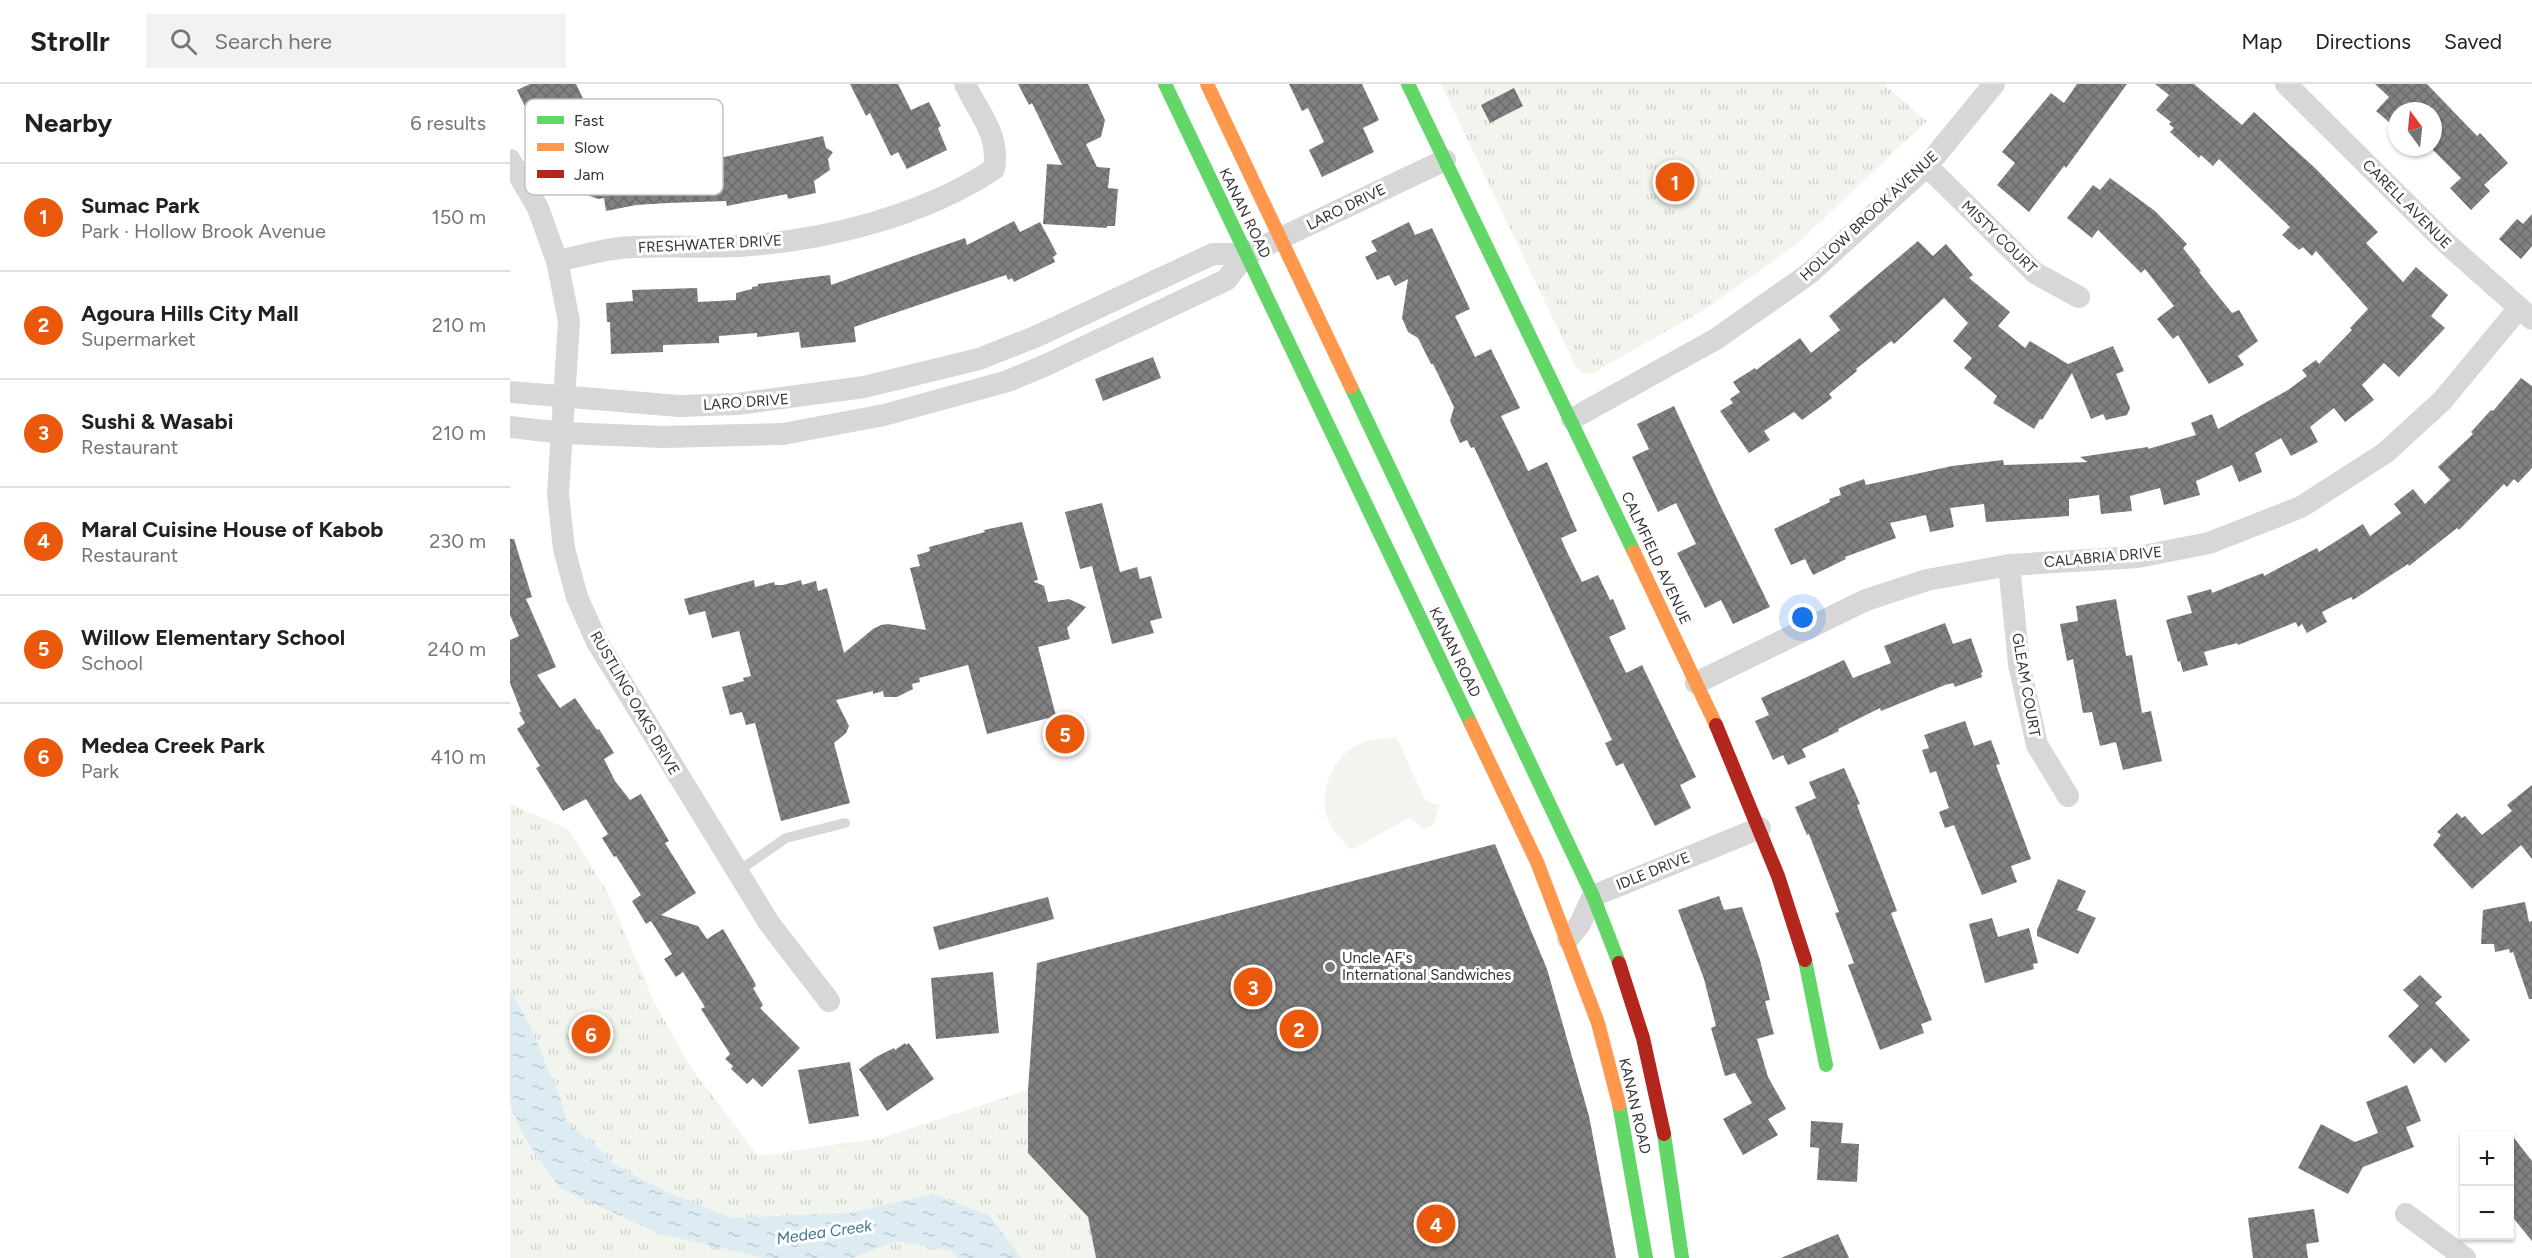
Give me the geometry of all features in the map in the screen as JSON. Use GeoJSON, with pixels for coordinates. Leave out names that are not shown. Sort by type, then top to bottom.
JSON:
{"type":"FeatureCollection","features":[{"type":"Feature","properties":{"kind":"main road","name":"KANAN ROAD"},"geometry":{"type":"LineString","coordinates":[[1165,84],[1538,862],[1598,1023],[1623,1119],[1646,1258]]}},
{"type":"Feature","properties":{"kind":"main road","name":"KANAN ROAD"},"geometry":{"type":"LineString","coordinates":[[1207,84],[1593,896],[1633,1005],[1659,1102],[1676,1198],[1682,1258]]}},
{"type":"Feature","properties":{"kind":"main road","name":"CALMFIELD AVENUE"},"geometry":{"type":"LineString","coordinates":[[1408,84],[1512,303],[1572,419],[1696,683],[1760,828],[1794,921],[1813,993],[1826,1065]]}},
{"type":"Feature","properties":{"kind":"street","name":"FRESHWATER DRIVE"},"geometry":{"type":"LineString","coordinates":[[557,261],[619,248],[741,246],[808,238],[871,223],[933,202],[972,184],[994,169],[997,152],[989,125],[965,84]]}},
{"type":"Feature","properties":{"kind":"street","name":"HOLLOW BROOK AVENUE"},"geometry":{"type":"LineString","coordinates":[[1572,419],[1716,339],[1810,273],[1927,166],[1994,84]]}},
{"type":"Feature","properties":{"kind":"street","name":"CARELL AVENUE"},"geometry":{"type":"LineString","coordinates":[[2286,84],[2445,242],[2525,314]]}},
{"type":"Feature","properties":{"kind":"street","name":"RUSTLING OAKS DRIVE"},"geometry":{"type":"LineString","coordinates":[[510,160],[525,186]]}},
{"type":"Feature","properties":{"kind":"street","name":"LARO DRIVE"},"geometry":{"type":"LineString","coordinates":[[510,392],[679,406],[736,404],[864,387],[979,359],[1035,337],[1214,254],[1246,254],[1445,160]]}},
{"type":"Feature","properties":{"kind":"street","name":"MISTY COURT"},"geometry":{"type":"LineString","coordinates":[[1927,166],[2035,273],[2079,297]]}},
{"type":"Feature","properties":{"kind":"street","name":"RUSTLING OAKS DRIVE"},"geometry":{"type":"LineString","coordinates":[[530,195],[538,208],[557,261],[569,321],[558,494],[564,549],[578,597],[597,642],[737,872],[769,923],[829,1000]]}},
{"type":"Feature","properties":{"kind":"street","name":"LARO DRIVE"},"geometry":{"type":"LineString","coordinates":[[510,427],[563,433],[663,437],[759,435],[783,434],[884,415],[1008,381],[1046,365],[1226,280],[1246,254]]}},
{"type":"Feature","properties":{"kind":"street","name":"CALABRIA DRIVE"},"geometry":{"type":"LineString","coordinates":[[1696,683],[1866,600],[1927,580],[2009,565],[2138,557],[2209,543],[2301,507],[2385,453],[2442,401],[2525,314]]}},
{"type":"Feature","properties":{"kind":"street","name":"LARO DRIVE"},"geometry":{"type":"LineString","coordinates":[[828,426],[840,409],[951,381],[966,373],[979,359]]}},
{"type":"Feature","properties":{"kind":"street","name":"GLEAM COURT"},"geometry":{"type":"LineString","coordinates":[[2009,565],[2019,663],[2037,745],[2068,795]]}},
{"type":"Feature","properties":{"kind":"street","name":"IDLE DRIVE"},"geometry":{"type":"LineString","coordinates":[[1593,896],[1760,828]]}},
{"type":"Feature","properties":{"kind":"street"},"geometry":{"type":"LineString","coordinates":[[1568,939],[1580,924],[1593,896]]}},
{"type":"Feature","properties":{"kind":"street"},"geometry":{"type":"LineString","coordinates":[[2406,1214],[2465,1258]]}},
{"type":"Feature","properties":{"kind":"lane"},"geometry":{"type":"LineString","coordinates":[[737,872],[786,838],[845,823]]}},
{"type":"Feature","properties":{"kind":"green space"},"geometry":{"type":"Polygon","coordinates":[[[1441,84],[1884,84],[1927,121],[1797,244],[1707,308],[1591,374],[1582,373],[1576,367],[1441,84]]]}},
{"type":"Feature","properties":{"kind":"green space"},"geometry":{"type":"Polygon","coordinates":[[[1396,737],[1425,800],[1439,805],[1434,824],[1424,829],[1409,818],[1351,850],[1328,820],[1325,798],[1330,776],[1342,757],[1359,744],[1396,737]]]}},
{"type":"Feature","properties":{"kind":"green space"},"geometry":{"type":"Polygon","coordinates":[[[510,804],[568,829],[609,895],[653,1000],[691,1068],[758,1156],[881,1138],[1028,1090],[1028,1153],[1088,1217],[1096,1258],[510,1258],[510,804]]]}},
{"type":"Feature","properties":{"kind":"water","name":"Medea Creek"},"geometry":{"type":"Polygon","coordinates":[[[510,989],[528,1022],[559,1095],[568,1124],[601,1150],[612,1163],[662,1190],[732,1218],[850,1213],[932,1194],[989,1215],[1021,1258],[958,1258],[951,1251],[896,1241],[851,1258],[763,1258],[658,1233],[560,1188],[524,1137],[510,1103],[510,989]]]}},
{"type":"Feature","properties":{"kind":"building"},"geometry":{"type":"Polygon","coordinates":[[[530,84],[576,84],[583,99],[525,99],[525,107],[517,90],[530,84]]]}},
{"type":"Feature","properties":{"kind":"building"},"geometry":{"type":"Polygon","coordinates":[[[850,84],[898,84],[911,110],[929,102],[941,126],[938,128],[947,150],[907,169],[898,152],[891,156],[870,113],[866,116],[850,84]]]}},
{"type":"Feature","properties":{"kind":"building"},"geometry":{"type":"Polygon","coordinates":[[[1018,84],[1088,84],[1105,120],[1101,137],[1086,144],[1097,167],[1110,168],[1108,188],[1118,189],[1115,226],[1107,226],[1107,228],[1043,224],[1047,164],[1062,165],[1032,103],[1029,105],[1018,84]]]}},
{"type":"Feature","properties":{"kind":"building"},"geometry":{"type":"Polygon","coordinates":[[[1289,84],[1362,84],[1379,120],[1363,128],[1374,152],[1322,177],[1309,150],[1324,142],[1308,108],[1302,111],[1289,84]]]}},
{"type":"Feature","properties":{"kind":"building"},"geometry":{"type":"Polygon","coordinates":[[[2077,84],[2127,84],[2066,168],[2064,166],[2029,212],[1997,185],[2015,163],[2002,152],[2051,93],[2064,103],[2077,84]]]}},
{"type":"Feature","properties":{"kind":"building"},"geometry":{"type":"Polygon","coordinates":[[[2155,84],[2194,84],[2242,125],[2254,112],[2315,168],[2378,232],[2366,243],[2403,282],[2416,267],[2448,295],[2431,316],[2445,328],[2399,377],[2384,363],[2362,385],[2374,400],[2345,422],[2334,408],[2310,427],[2318,442],[2291,456],[2281,438],[2255,453],[2262,472],[2239,482],[2232,465],[2196,481],[2200,495],[2164,505],[2160,488],[2130,496],[2132,511],[2101,514],[2099,495],[2069,499],[2069,516],[1986,522],[1984,504],[1950,508],[1954,527],[1930,532],[1926,515],[1890,523],[1896,538],[1845,557],[1846,559],[1813,575],[1805,559],[1791,565],[1774,529],[1830,502],[1829,499],[1841,495],[1839,488],[1864,479],[1866,485],[1952,466],[2003,460],[2004,465],[2088,462],[2080,457],[2148,447],[2148,449],[2196,435],[2191,423],[2212,414],[2218,429],[2288,390],[2307,376],[2302,370],[2316,360],[2319,364],[2352,330],[2350,328],[2368,309],[2316,251],[2312,256],[2303,247],[2299,250],[2282,235],[2290,227],[2219,159],[2213,166],[2201,155],[2199,158],[2170,132],[2174,128],[2169,124],[2171,122],[2156,110],[2169,95],[2155,84]]]}},
{"type":"Feature","properties":{"kind":"building"},"geometry":{"type":"Polygon","coordinates":[[[2375,84],[2427,84],[2477,136],[2480,133],[2508,163],[2484,185],[2490,191],[2471,210],[2450,188],[2461,178],[2439,156],[2442,156],[2442,102],[2388,102],[2388,121],[2376,111],[2389,97],[2375,84]]]}},
{"type":"Feature","properties":{"kind":"building"},"geometry":{"type":"Polygon","coordinates":[[[1514,88],[1523,106],[1490,123],[1481,105],[1514,88]]]}},
{"type":"Feature","properties":{"kind":"building"},"geometry":{"type":"Polygon","coordinates":[[[823,136],[826,148],[833,152],[828,159],[830,170],[814,181],[816,193],[788,199],[787,194],[727,206],[726,201],[668,203],[636,205],[606,211],[604,198],[598,199],[587,195],[723,195],[723,157],[823,136]]]}},
{"type":"Feature","properties":{"kind":"building"},"geometry":{"type":"Polygon","coordinates":[[[2110,178],[2155,211],[2187,244],[2183,248],[2232,313],[2239,310],[2258,341],[2238,356],[2244,365],[2209,384],[2178,335],[2173,339],[2157,319],[2174,306],[2145,269],[2141,273],[2098,230],[2092,238],[2067,218],[2093,185],[2100,190],[2110,178]]]}},
{"type":"Feature","properties":{"kind":"building"},"geometry":{"type":"Polygon","coordinates":[[[2532,214],[2532,246],[2521,259],[2499,239],[2517,219],[2523,224],[2532,214]]]}},
{"type":"Feature","properties":{"kind":"building"},"geometry":{"type":"Polygon","coordinates":[[[1014,221],[1020,232],[1040,222],[1057,254],[1053,257],[1055,262],[1014,282],[1012,278],[1008,280],[1006,275],[854,327],[856,342],[801,348],[799,332],[757,337],[757,333],[719,336],[719,343],[663,345],[663,352],[611,354],[610,322],[607,322],[606,303],[633,301],[632,290],[697,288],[698,302],[736,300],[736,293],[752,289],[758,284],[830,275],[831,285],[965,238],[967,245],[1014,221]]]}},
{"type":"Feature","properties":{"kind":"building"},"geometry":{"type":"Polygon","coordinates":[[[1409,222],[1415,235],[1432,228],[1470,309],[1455,316],[1475,357],[1491,349],[1520,408],[1501,416],[1528,471],[1547,462],[1577,531],[1561,538],[1567,552],[1582,582],[1598,575],[1610,600],[1613,599],[1626,629],[1609,637],[1626,673],[1642,665],[1696,777],[1680,785],[1691,808],[1655,826],[1623,763],[1616,766],[1605,743],[1612,740],[1474,447],[1471,448],[1467,440],[1460,443],[1450,421],[1454,407],[1433,364],[1418,338],[1408,332],[1402,318],[1408,279],[1395,286],[1389,275],[1377,280],[1365,257],[1377,251],[1371,241],[1409,222]]]}},
{"type":"Feature","properties":{"kind":"building"},"geometry":{"type":"Polygon","coordinates":[[[1918,241],[1933,256],[1946,244],[1973,275],[1969,278],[2010,312],[1998,326],[2025,348],[2030,341],[2068,364],[2113,346],[2124,371],[2116,374],[2130,408],[2127,415],[2106,420],[2103,414],[2091,419],[2072,373],[2034,429],[1993,403],[1997,396],[1964,368],[1972,358],[1953,341],[1968,323],[1944,298],[1894,344],[1891,341],[1856,369],[1857,371],[1829,394],[1832,398],[1802,420],[1794,412],[1764,431],[1770,440],[1749,453],[1720,411],[1733,403],[1730,399],[1740,392],[1733,382],[1755,368],[1756,370],[1800,338],[1811,353],[1840,330],[1829,316],[1918,241]]]}},
{"type":"Feature","properties":{"kind":"building"},"geometry":{"type":"Polygon","coordinates":[[[1153,357],[1161,378],[1103,401],[1095,379],[1153,357]]]}},
{"type":"Feature","properties":{"kind":"building"},"geometry":{"type":"Polygon","coordinates":[[[2521,378],[2532,386],[2532,468],[2518,483],[2514,479],[2507,487],[2504,484],[2459,530],[2457,528],[2409,566],[2408,564],[2353,600],[2351,597],[2322,612],[2327,622],[2307,633],[2302,624],[2298,627],[2296,622],[2238,645],[2237,643],[2204,652],[2208,665],[2183,672],[2166,620],[2192,613],[2187,596],[2211,589],[2212,593],[2263,573],[2264,576],[2317,548],[2319,552],[2363,524],[2370,536],[2401,513],[2394,504],[2413,489],[2425,504],[2450,480],[2438,467],[2473,434],[2471,432],[2491,410],[2493,411],[2521,378]]]}},
{"type":"Feature","properties":{"kind":"building"},"geometry":{"type":"Polygon","coordinates":[[[1674,406],[1770,607],[1733,624],[1721,600],[1705,608],[1677,553],[1696,544],[1676,503],[1658,512],[1632,457],[1649,449],[1637,424],[1674,406]]]}},
{"type":"Feature","properties":{"kind":"building"},"geometry":{"type":"Polygon","coordinates":[[[1102,503],[1120,572],[1137,567],[1140,579],[1151,576],[1162,618],[1150,621],[1154,633],[1112,644],[1092,566],[1080,569],[1065,512],[1102,503]]]}},
{"type":"Feature","properties":{"kind":"building"},"geometry":{"type":"Polygon","coordinates":[[[1022,522],[1038,580],[1033,581],[1044,586],[1048,602],[1069,599],[1086,607],[1067,628],[1070,639],[1038,647],[1056,716],[987,734],[968,665],[919,678],[920,682],[912,684],[913,689],[897,697],[884,697],[883,691],[873,694],[873,691],[836,700],[849,726],[846,733],[834,743],[850,803],[781,821],[755,723],[746,725],[742,712],[730,715],[722,687],[744,681],[743,678],[751,676],[739,631],[712,638],[705,611],[689,615],[684,599],[754,580],[755,587],[774,582],[775,585],[783,585],[801,580],[802,585],[816,581],[818,591],[827,588],[844,653],[881,625],[926,630],[910,568],[920,566],[917,555],[930,551],[929,547],[985,532],[984,530],[1022,522]]]}},
{"type":"Feature","properties":{"kind":"building"},"geometry":{"type":"Polygon","coordinates":[[[510,539],[514,539],[532,597],[526,599],[556,667],[537,675],[560,708],[575,698],[597,730],[599,729],[614,753],[604,759],[615,781],[630,800],[641,794],[669,841],[665,843],[696,893],[661,915],[698,926],[707,939],[723,929],[755,983],[756,986],[753,988],[763,1005],[760,1008],[800,1048],[762,1087],[753,1078],[747,1084],[731,1069],[733,1066],[725,1059],[730,1054],[701,1009],[705,1007],[683,972],[676,977],[664,959],[672,954],[651,921],[646,924],[632,901],[641,895],[602,838],[608,834],[586,799],[563,811],[536,768],[540,766],[517,729],[525,723],[519,713],[521,711],[510,683],[510,640],[519,636],[510,615],[510,539]]]}},
{"type":"Feature","properties":{"kind":"building"},"geometry":{"type":"Polygon","coordinates":[[[2116,599],[2126,656],[2132,655],[2142,713],[2151,711],[2162,761],[2123,770],[2116,742],[2100,746],[2092,712],[2083,713],[2073,659],[2067,661],[2060,624],[2078,621],[2076,606],[2116,599]]]}},
{"type":"Feature","properties":{"kind":"building"},"geometry":{"type":"Polygon","coordinates":[[[1945,623],[1953,644],[1971,638],[1983,672],[1982,677],[1955,687],[1953,683],[1945,685],[1881,711],[1880,708],[1802,749],[1806,757],[1788,765],[1783,755],[1773,760],[1755,721],[1769,715],[1761,698],[1844,660],[1853,678],[1891,663],[1884,646],[1945,623]]]}},
{"type":"Feature","properties":{"kind":"building"},"geometry":{"type":"Polygon","coordinates":[[[1965,721],[1974,746],[1991,740],[2000,764],[1996,765],[2031,859],[2011,866],[2017,882],[1982,895],[1954,825],[1945,828],[1939,812],[1949,808],[1936,771],[1930,773],[1922,750],[1929,748],[1924,735],[1965,721]]]}},
{"type":"Feature","properties":{"kind":"building"},"geometry":{"type":"Polygon","coordinates":[[[1844,768],[1860,804],[1857,805],[1897,911],[1891,913],[1932,1020],[1921,1024],[1924,1033],[1880,1050],[1848,965],[1854,963],[1835,913],[1839,912],[1809,834],[1807,835],[1795,807],[1816,798],[1809,782],[1844,768]]]}},
{"type":"Feature","properties":{"kind":"building"},"geometry":{"type":"Polygon","coordinates":[[[2532,785],[2532,859],[2521,845],[2472,889],[2433,845],[2441,835],[2437,832],[2457,813],[2462,818],[2465,816],[2482,835],[2512,811],[2507,805],[2532,785]]]}},
{"type":"Feature","properties":{"kind":"building"},"geometry":{"type":"Polygon","coordinates":[[[1495,844],[1547,969],[1589,1116],[1616,1258],[1096,1258],[1088,1217],[1028,1153],[1028,1090],[1037,963],[1495,844]]]}},
{"type":"Feature","properties":{"kind":"building"},"geometry":{"type":"Polygon","coordinates":[[[2058,879],[2086,891],[2077,910],[2096,918],[2078,954],[2037,936],[2037,930],[2058,879]]]}},
{"type":"Feature","properties":{"kind":"building"},"geometry":{"type":"Polygon","coordinates":[[[1719,896],[1724,910],[1742,907],[1760,960],[1770,1000],[1765,1001],[1774,1034],[1757,1039],[1768,1077],[1786,1109],[1768,1119],[1778,1135],[1743,1155],[1723,1119],[1752,1103],[1735,1073],[1725,1076],[1711,1028],[1716,1026],[1704,979],[1678,910],[1719,896]]]}},
{"type":"Feature","properties":{"kind":"building"},"geometry":{"type":"Polygon","coordinates":[[[1048,897],[1054,919],[939,950],[933,927],[1048,897]]]}},
{"type":"Feature","properties":{"kind":"building"},"geometry":{"type":"Polygon","coordinates":[[[2525,902],[2529,922],[2532,921],[2532,999],[2529,999],[2513,952],[2510,953],[2509,949],[2495,952],[2494,944],[2481,944],[2483,910],[2525,902]]]}},
{"type":"Feature","properties":{"kind":"building"},"geometry":{"type":"Polygon","coordinates":[[[1992,918],[1998,937],[2029,928],[2038,963],[2033,964],[2034,969],[1985,983],[1969,924],[1992,918]]]}},
{"type":"Feature","properties":{"kind":"building"},"geometry":{"type":"Polygon","coordinates":[[[993,972],[999,1033],[936,1039],[931,978],[993,972]]]}},
{"type":"Feature","properties":{"kind":"building"},"geometry":{"type":"Polygon","coordinates":[[[2420,975],[2442,997],[2435,1003],[2470,1040],[2445,1063],[2431,1048],[2414,1064],[2388,1036],[2419,1006],[2403,990],[2420,975]]]}},
{"type":"Feature","properties":{"kind":"building"},"geometry":{"type":"Polygon","coordinates":[[[905,1043],[906,1045],[909,1043],[934,1079],[887,1111],[859,1069],[876,1057],[894,1048],[895,1050],[905,1043]]]}},
{"type":"Feature","properties":{"kind":"building"},"geometry":{"type":"Polygon","coordinates":[[[850,1062],[859,1116],[809,1124],[798,1070],[850,1062]]]}},
{"type":"Feature","properties":{"kind":"building"},"geometry":{"type":"Polygon","coordinates":[[[2407,1085],[2421,1121],[2406,1127],[2414,1147],[2363,1167],[2348,1194],[2298,1168],[2321,1124],[2355,1142],[2378,1133],[2366,1102],[2407,1085]]]}},
{"type":"Feature","properties":{"kind":"building"},"geometry":{"type":"Polygon","coordinates":[[[1811,1121],[1843,1123],[1841,1143],[1859,1144],[1857,1182],[1817,1180],[1819,1148],[1810,1147],[1811,1121]]]}},
{"type":"Feature","properties":{"kind":"building"},"geometry":{"type":"Polygon","coordinates":[[[2514,1138],[2532,1161],[2532,1241],[2514,1219],[2514,1138]]]}},
{"type":"Feature","properties":{"kind":"building"},"geometry":{"type":"Polygon","coordinates":[[[2314,1209],[2319,1242],[2306,1244],[2308,1258],[2253,1258],[2248,1218],[2314,1209]]]}},
{"type":"Feature","properties":{"kind":"building"},"geometry":{"type":"Polygon","coordinates":[[[1838,1234],[1849,1258],[1781,1258],[1838,1234]]]}},
{"type":"Feature","properties":{"kind":"traffic: fast"},"geometry":{"type":"LineString","coordinates":[[1165,84],[1471,724]]}},
{"type":"Feature","properties":{"kind":"traffic: fast"},"geometry":{"type":"LineString","coordinates":[[1408,84],[1634,552]]}},
{"type":"Feature","properties":{"kind":"traffic: fast"},"geometry":{"type":"LineString","coordinates":[[1351,387],[1593,896],[1619,963]]}},
{"type":"Feature","properties":{"kind":"traffic: fast"},"geometry":{"type":"LineString","coordinates":[[1805,960],[1826,1065]]}},
{"type":"Feature","properties":{"kind":"traffic: fast"},"geometry":{"type":"LineString","coordinates":[[1619,1104],[1646,1258]]}},
{"type":"Feature","properties":{"kind":"traffic: fast"},"geometry":{"type":"LineString","coordinates":[[1664,1134],[1682,1258]]}},
{"type":"Feature","properties":{"kind":"traffic: slow"},"geometry":{"type":"LineString","coordinates":[[1207,84],[1351,387]]}},
{"type":"Feature","properties":{"kind":"traffic: slow"},"geometry":{"type":"LineString","coordinates":[[1634,552],[1716,725]]}},
{"type":"Feature","properties":{"kind":"traffic: slow"},"geometry":{"type":"LineString","coordinates":[[1471,724],[1537,862],[1598,1023],[1619,1104]]}},
{"type":"Feature","properties":{"kind":"traffic: jam"},"geometry":{"type":"LineString","coordinates":[[1716,725],[1778,876],[1805,960]]}},
{"type":"Feature","properties":{"kind":"traffic: jam"},"geometry":{"type":"LineString","coordinates":[[1619,963],[1643,1038],[1664,1134]]}},
{"type":"Feature","properties":{"kind":"place","name":"Sumac Park"},"geometry":{"type":"Point","coordinates":[1675,182]}},
{"type":"Feature","properties":{"kind":"place","name":"Willow Elementary School"},"geometry":{"type":"Point","coordinates":[1065,734]}},
{"type":"Feature","properties":{"kind":"place","name":"Uncle AF's International Sandwiches"},"geometry":{"type":"Point","coordinates":[1330,967]}},
{"type":"Feature","properties":{"kind":"place","name":"Sushi & Wasabi"},"geometry":{"type":"Point","coordinates":[1253,987]}},
{"type":"Feature","properties":{"kind":"place","name":"Agoura Hills City Mall"},"geometry":{"type":"Point","coordinates":[1299,1029]}},
{"type":"Feature","properties":{"kind":"place","name":"Medea Creek Park"},"geometry":{"type":"Point","coordinates":[591,1034]}},
{"type":"Feature","properties":{"kind":"place","name":"Maral Cuisine House of Kabob"},"geometry":{"type":"Point","coordinates":[1436,1224]}}]}
